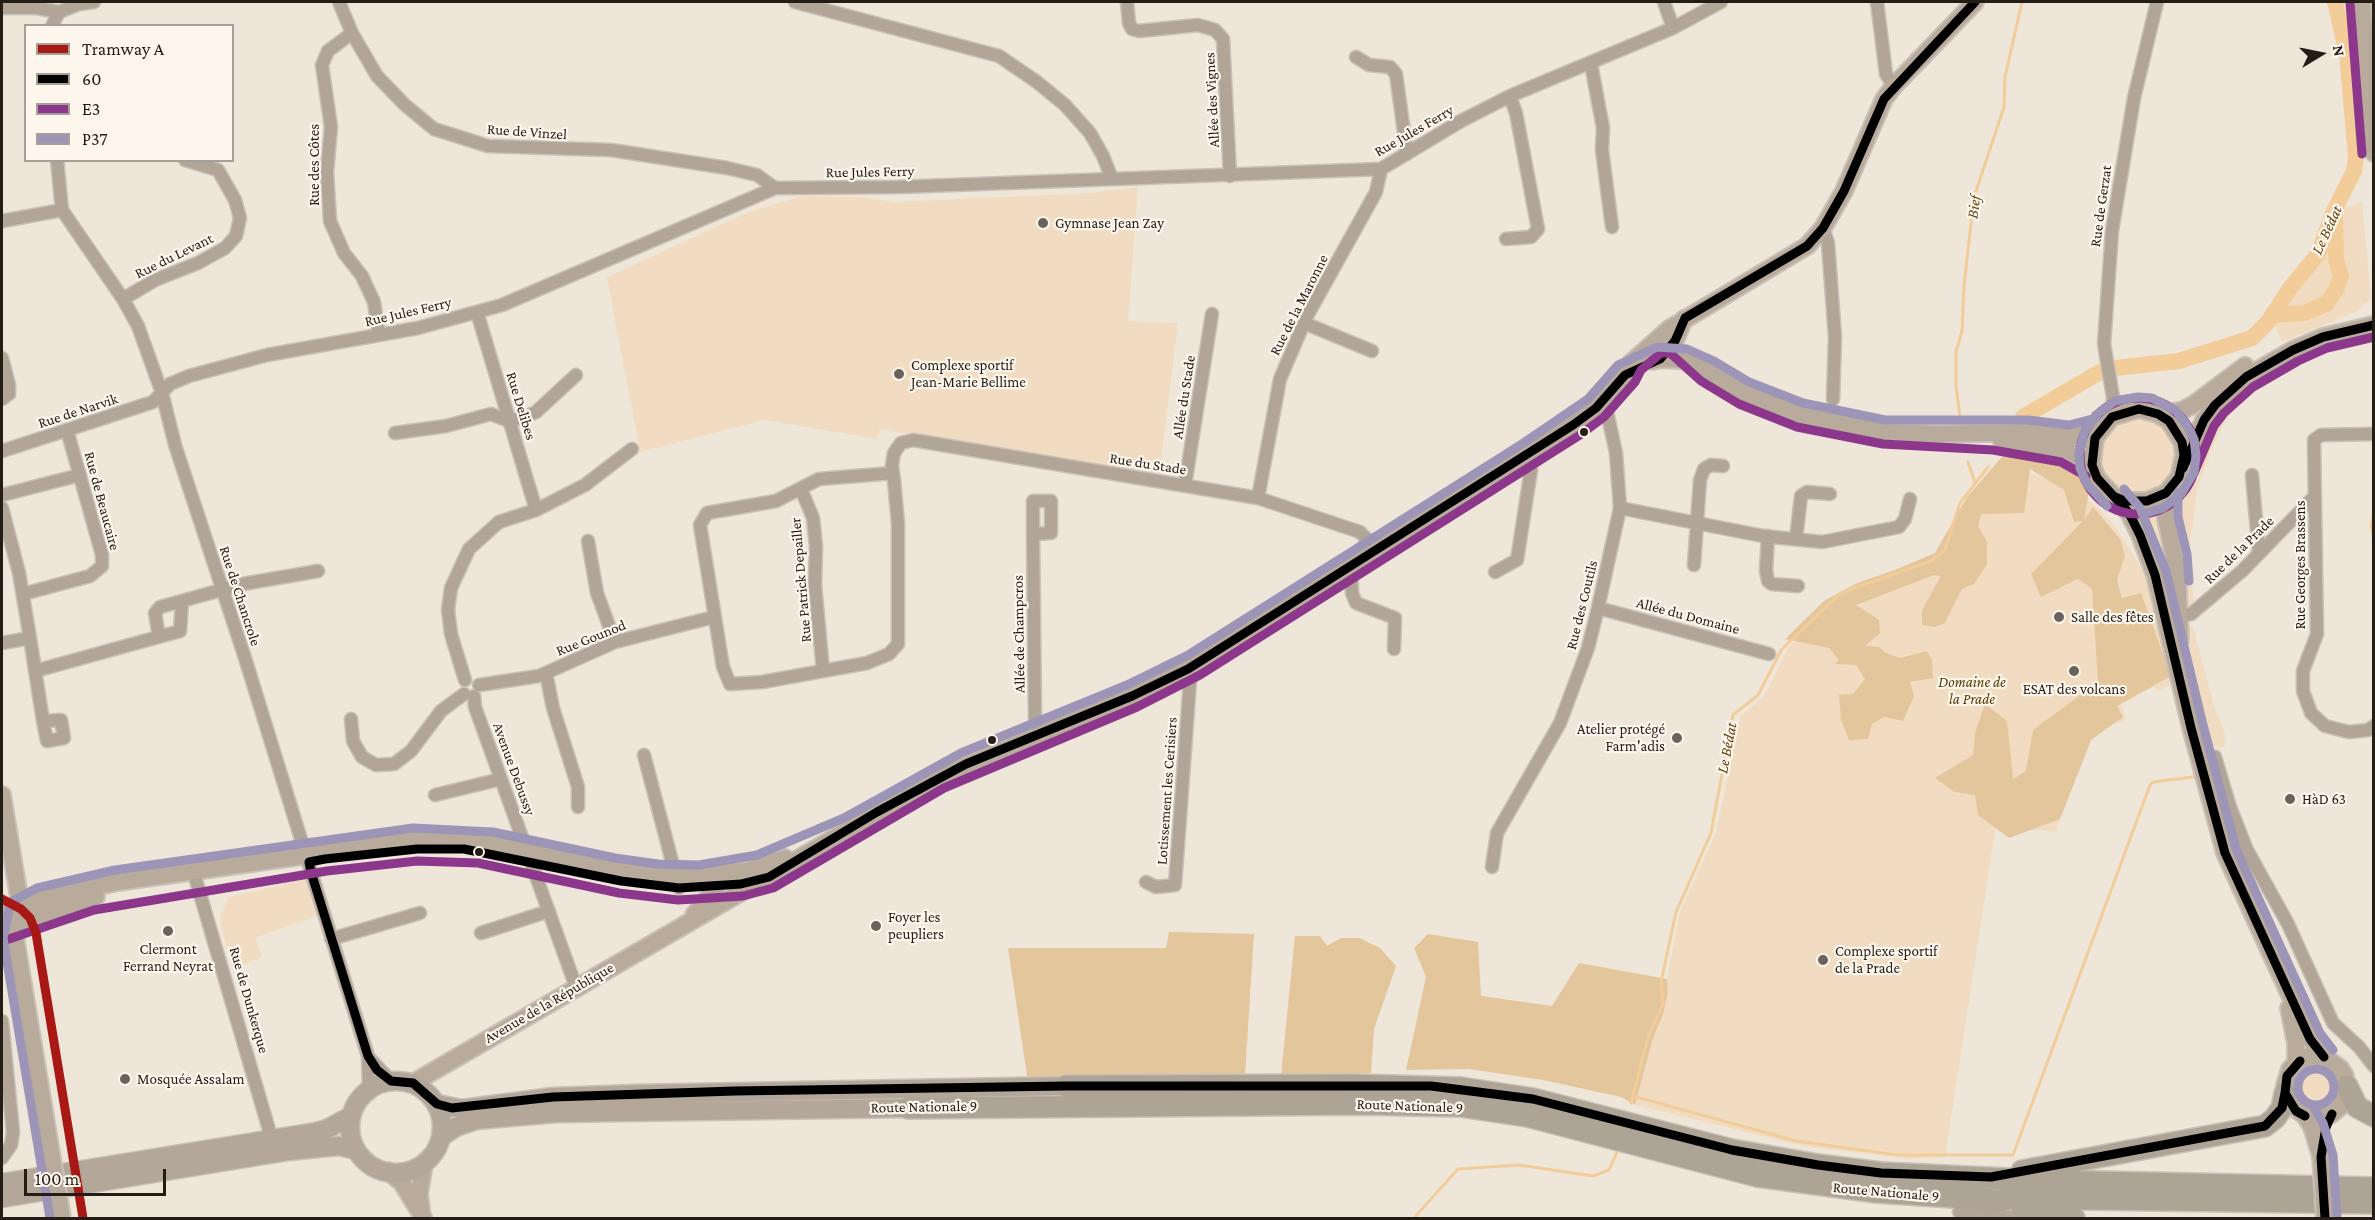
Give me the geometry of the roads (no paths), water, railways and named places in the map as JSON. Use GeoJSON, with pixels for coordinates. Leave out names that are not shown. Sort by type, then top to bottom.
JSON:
{"type":"FeatureCollection","features":[{"type":"Feature","properties":{"kind":"highway","name":"Route Nationale 9"},"geometry":{"type":"LineString","coordinates":[[1066,1086],[1431,1086],[1499,1093],[1602,1116],[1732,1150],[1881,1173],[1991,1177],[2371,1200]]}},
{"type":"Feature","properties":{"kind":"highway"},"geometry":{"type":"LineString","coordinates":[[2347,1086],[2357,1107],[2373,1116]]}},
{"type":"Feature","properties":{"kind":"highway"},"geometry":{"type":"LineString","coordinates":[[1991,1177],[2265,1126],[2276,1118],[2282,1108],[2285,1093]]}},
{"type":"Feature","properties":{"kind":"highway","name":"Route Nationale 9"},"geometry":{"type":"LineString","coordinates":[[908,1108],[1342,1104],[1460,1106],[1527,1116],[1757,1176],[1877,1192],[1998,1200],[2022,1198],[2371,1200]]}},
{"type":"Feature","properties":{"kind":"highway"},"geometry":{"type":"LineString","coordinates":[[1998,1200],[2074,1218]]}},
{"type":"Feature","properties":{"kind":"main road"},"geometry":{"type":"LineString","coordinates":[[437,1104],[441,1137],[437,1147],[424,1164],[409,1171],[388,1171],[370,1165],[356,1150],[350,1135],[351,1116],[359,1098],[369,1089],[391,1081],[413,1083],[437,1104],[462,1109],[553,1097],[1066,1086]]}},
{"type":"Feature","properties":{"kind":"main road","name":"Route Nationale 9"},"geometry":{"type":"LineString","coordinates":[[441,1137],[456,1126],[476,1120],[556,1113],[908,1108]]}},
{"type":"Feature","properties":{"kind":"main road"},"geometry":{"type":"LineString","coordinates":[[2,1183],[272,1140],[327,1129],[351,1116]]}},
{"type":"Feature","properties":{"kind":"main road"},"geometry":{"type":"LineString","coordinates":[[2,1198],[288,1151],[339,1146],[356,1150]]}},
{"type":"Feature","properties":{"kind":"street"},"geometry":{"type":"LineString","coordinates":[[2,8],[37,8],[59,12],[79,4],[94,2]]}},
{"type":"Feature","properties":{"kind":"street","name":"Rue de Vinzel"},"geometry":{"type":"LineString","coordinates":[[339,2],[352,33],[377,76],[405,105],[434,129],[488,146],[611,150],[644,154],[757,175],[775,188]]}},
{"type":"Feature","properties":{"kind":"street"},"geometry":{"type":"LineString","coordinates":[[795,2],[999,56],[1038,82],[1065,105],[1090,133],[1103,156],[1112,179]]}},
{"type":"Feature","properties":{"kind":"street","name":"Allée des Vignes"},"geometry":{"type":"LineString","coordinates":[[1127,2],[1132,29],[1139,31],[1198,25],[1215,30],[1223,39],[1230,176]]}},
{"type":"Feature","properties":{"kind":"street"},"geometry":{"type":"LineString","coordinates":[[1664,2],[1673,28]]}},
{"type":"Feature","properties":{"kind":"street","name":"Rue Jules Ferry"},"geometry":{"type":"LineString","coordinates":[[162,393],[170,384],[189,376],[267,355],[379,335],[502,305],[775,188],[898,187],[1381,169],[1510,96],[1673,28],[1721,2]]}},
{"type":"Feature","properties":{"kind":"street"},"geometry":{"type":"LineString","coordinates":[[1877,2],[1886,74],[1894,86]]}},
{"type":"Feature","properties":{"kind":"street"},"geometry":{"type":"LineString","coordinates":[[13,919],[41,899],[117,882],[194,875],[414,840],[463,841],[529,857],[678,882],[769,877],[939,777],[1132,696],[1188,669],[1573,424],[1604,398],[1625,375],[1631,363],[1685,318],[1808,246],[1823,228],[1844,191],[1877,114],[1894,86],[1975,2]]}},
{"type":"Feature","properties":{"kind":"street","name":"Rue de Gerzat"},"geometry":{"type":"LineString","coordinates":[[2112,417],[2112,398],[2104,344],[2112,231],[2134,98],[2157,2]]}},
{"type":"Feature","properties":{"kind":"street"},"geometry":{"type":"LineString","coordinates":[[2362,2],[2373,153]]}},
{"type":"Feature","properties":{"kind":"street"},"geometry":{"type":"LineString","coordinates":[[53,24],[59,12]]}},
{"type":"Feature","properties":{"kind":"street","name":"Rue des Côtes"},"geometry":{"type":"LineString","coordinates":[[352,33],[328,51],[322,65],[331,127],[327,172],[330,221],[344,254],[362,276],[374,302],[379,335]]}},
{"type":"Feature","properties":{"kind":"street"},"geometry":{"type":"LineString","coordinates":[[1356,57],[1369,64],[1390,67],[1396,74],[1407,154]]}},
{"type":"Feature","properties":{"kind":"street"},"geometry":{"type":"LineString","coordinates":[[1591,64],[1603,128],[1602,150],[1612,227]]}},
{"type":"Feature","properties":{"kind":"street"},"geometry":{"type":"LineString","coordinates":[[1506,239],[1531,237],[1538,229],[1516,113],[1510,96]]}},
{"type":"Feature","properties":{"kind":"street","name":"Rue de Chancrole"},"geometry":{"type":"LineString","coordinates":[[57,162],[62,210],[123,298],[138,326],[162,393],[175,445],[223,589],[368,1056],[377,1070],[391,1081]]}},
{"type":"Feature","properties":{"kind":"street","name":"Rue du Levant"},"geometry":{"type":"LineString","coordinates":[[123,298],[155,280],[198,263],[225,248],[236,236],[240,218],[235,200],[218,170],[192,162]]}},
{"type":"Feature","properties":{"kind":"street","name":"Rue de la Maronne"},"geometry":{"type":"LineString","coordinates":[[1258,498],[1280,379],[1304,323],[1376,192],[1381,169]]}},
{"type":"Feature","properties":{"kind":"street"},"geometry":{"type":"LineString","coordinates":[[2,221],[62,210]]}},
{"type":"Feature","properties":{"kind":"street"},"geometry":{"type":"LineString","coordinates":[[1823,228],[1828,243],[1834,337],[1833,399]]}},
{"type":"Feature","properties":{"kind":"street","name":"Rue Delibes"},"geometry":{"type":"LineString","coordinates":[[477,312],[536,510]]}},
{"type":"Feature","properties":{"kind":"street","name":"Allée du Stade"},"geometry":{"type":"LineString","coordinates":[[1185,486],[1212,314]]}},
{"type":"Feature","properties":{"kind":"street"},"geometry":{"type":"LineString","coordinates":[[2158,414],[2181,411],[2193,405],[2230,376],[2281,345],[2319,329],[2373,317]]}},
{"type":"Feature","properties":{"kind":"street"},"geometry":{"type":"LineString","coordinates":[[1625,375],[1659,359],[1675,340],[1685,318]]}},
{"type":"Feature","properties":{"kind":"street"},"geometry":{"type":"LineString","coordinates":[[1304,323],[1372,351]]}},
{"type":"Feature","properties":{"kind":"street"},"geometry":{"type":"LineString","coordinates":[[2115,496],[2136,502],[2147,501],[2166,493],[2174,486],[2204,420],[2215,405],[2246,377],[2293,350],[2322,337],[2373,325]]}},
{"type":"Feature","properties":{"kind":"street"},"geometry":{"type":"LineString","coordinates":[[1656,341],[1675,340],[1708,371]]}},
{"type":"Feature","properties":{"kind":"street"},"geometry":{"type":"LineString","coordinates":[[2,358],[9,385],[9,394],[2,399]]}},
{"type":"Feature","properties":{"kind":"street"},"geometry":{"type":"LineString","coordinates":[[1659,359],[1683,360],[1708,371],[1744,393],[1800,415],[1884,432],[1958,434],[2028,432],[2070,437],[2099,430]]}},
{"type":"Feature","properties":{"kind":"street"},"geometry":{"type":"LineString","coordinates":[[395,433],[446,426],[491,414],[509,421],[536,412],[576,375]]}},
{"type":"Feature","properties":{"kind":"street","name":"Rue de Narvik"},"geometry":{"type":"LineString","coordinates":[[2,451],[153,402],[162,393]]}},
{"type":"Feature","properties":{"kind":"street","name":"Rue des Coutils"},"geometry":{"type":"LineString","coordinates":[[1492,867],[1497,833],[1560,723],[1588,648],[1598,608],[1620,508],[1617,453],[1604,398]]}},
{"type":"Feature","properties":{"kind":"street"},"geometry":{"type":"LineString","coordinates":[[2183,468],[2184,455],[2177,431],[2158,414],[2149,410],[2130,410],[2112,417],[2099,430],[2092,447],[2092,465],[2097,478],[2129,513],[2156,575],[2199,758],[2225,853],[2270,954],[2295,1001],[2310,1040],[2324,1057],[2340,1068],[2347,1086],[2343,1102],[2332,1114],[2326,1128],[2321,1157]]}},
{"type":"Feature","properties":{"kind":"street","name":"Rue de Beaucaire"},"geometry":{"type":"LineString","coordinates":[[22,594],[90,576],[102,566],[102,555],[67,430]]}},
{"type":"Feature","properties":{"kind":"street"},"geometry":{"type":"LineString","coordinates":[[1958,434],[1995,438],[2045,449],[2068,450],[2092,465]]}},
{"type":"Feature","properties":{"kind":"street","name":"Rue Georges Brassens"},"geometry":{"type":"LineString","coordinates":[[2373,434],[2321,435],[2314,440],[2317,634],[2303,671],[2305,701],[2311,713],[2325,726],[2349,732],[2368,730],[2373,726]]}},
{"type":"Feature","properties":{"kind":"street","name":"Rue du Stade"},"geometry":{"type":"LineString","coordinates":[[893,472],[894,453],[902,443],[913,441],[1258,498],[1360,532],[1377,550]]}},
{"type":"Feature","properties":{"kind":"street"},"geometry":{"type":"LineString","coordinates":[[351,719],[352,741],[362,757],[376,765],[394,764],[411,751],[441,711],[472,691],[473,679],[465,681],[451,634],[448,610],[457,569],[469,549],[500,522],[536,510],[585,485],[632,449]]}},
{"type":"Feature","properties":{"kind":"street"},"geometry":{"type":"LineString","coordinates":[[1495,572],[1517,560],[1531,470],[1526,456]]}},
{"type":"Feature","properties":{"kind":"street"},"geometry":{"type":"LineString","coordinates":[[1694,565],[1696,496],[1704,469],[1711,465],[1724,466]]}},
{"type":"Feature","properties":{"kind":"street"},"geometry":{"type":"LineString","coordinates":[[893,472],[898,524],[898,644],[889,654],[867,663],[762,682],[730,684],[723,667],[700,525],[707,513],[776,501],[801,489],[819,479],[893,472]]}},
{"type":"Feature","properties":{"kind":"street"},"geometry":{"type":"LineString","coordinates":[[2,495],[80,475]]}},
{"type":"Feature","properties":{"kind":"street"},"geometry":{"type":"LineString","coordinates":[[2252,475],[2259,553]]}},
{"type":"Feature","properties":{"kind":"street","name":"Rue Patrick Depailler"},"geometry":{"type":"LineString","coordinates":[[801,489],[813,518],[816,546],[815,585],[823,671]]}},
{"type":"Feature","properties":{"kind":"street"},"geometry":{"type":"LineString","coordinates":[[1796,539],[1801,496],[1807,492],[1830,494]]}},
{"type":"Feature","properties":{"kind":"street"},"geometry":{"type":"LineString","coordinates":[[2166,493],[2166,518],[2177,571],[2178,617],[2199,758]]}},
{"type":"Feature","properties":{"kind":"street","name":"Rue de la Prade"},"geometry":{"type":"LineString","coordinates":[[2178,617],[2191,614],[2199,608],[2259,553],[2315,496]]}},
{"type":"Feature","properties":{"kind":"street"},"geometry":{"type":"LineString","coordinates":[[1620,508],[1696,524],[1822,542],[1899,527],[1905,519],[1910,499]]}},
{"type":"Feature","properties":{"kind":"street"},"geometry":{"type":"LineString","coordinates":[[2,516],[22,594],[43,721]]}},
{"type":"Feature","properties":{"kind":"street","name":"Allée de Champcros"},"geometry":{"type":"LineString","coordinates":[[1033,534],[1035,718],[1040,733]]}},
{"type":"Feature","properties":{"kind":"street"},"geometry":{"type":"LineString","coordinates":[[1768,536],[1766,570],[1768,581],[1772,584],[1798,586]]}},
{"type":"Feature","properties":{"kind":"street"},"geometry":{"type":"LineString","coordinates":[[588,541],[597,593],[615,642]]}},
{"type":"Feature","properties":{"kind":"street"},"geometry":{"type":"LineString","coordinates":[[1351,567],[1352,593],[1356,603],[1395,618],[1395,649]]}},
{"type":"Feature","properties":{"kind":"street"},"geometry":{"type":"LineString","coordinates":[[159,637],[155,613],[160,607],[223,589],[318,571]]}},
{"type":"Feature","properties":{"kind":"street"},"geometry":{"type":"LineString","coordinates":[[35,671],[180,631],[182,601]]}},
{"type":"Feature","properties":{"kind":"street","name":"Allée du Domaine"},"geometry":{"type":"LineString","coordinates":[[1598,608],[1769,654]]}},
{"type":"Feature","properties":{"kind":"street","name":"Rue Gounod"},"geometry":{"type":"LineString","coordinates":[[472,691],[546,673],[615,642],[714,617]]}},
{"type":"Feature","properties":{"kind":"street"},"geometry":{"type":"LineString","coordinates":[[2,643],[30,639]]}},
{"type":"Feature","properties":{"kind":"street","name":"Lotissement les Cerisiers"},"geometry":{"type":"LineString","coordinates":[[1146,882],[1156,886],[1175,885],[1190,681],[1188,669]]}},
{"type":"Feature","properties":{"kind":"street"},"geometry":{"type":"LineString","coordinates":[[546,673],[553,708],[578,787],[578,807]]}},
{"type":"Feature","properties":{"kind":"street","name":"Avenue Debussy"},"geometry":{"type":"LineString","coordinates":[[472,691],[576,987]]}},
{"type":"Feature","properties":{"kind":"street"},"geometry":{"type":"LineString","coordinates":[[644,755],[678,882]]}},
{"type":"Feature","properties":{"kind":"street"},"geometry":{"type":"LineString","coordinates":[[2199,758],[2216,757],[2230,807],[2247,850],[2288,924],[2333,1023],[2359,1047],[2373,1066]]}},
{"type":"Feature","properties":{"kind":"street"},"geometry":{"type":"LineString","coordinates":[[435,795],[501,778]]}},
{"type":"Feature","properties":{"kind":"street"},"geometry":{"type":"LineString","coordinates":[[2,795],[15,937],[62,1218]]}},
{"type":"Feature","properties":{"kind":"street"},"geometry":{"type":"LineString","coordinates":[[686,925],[723,880],[760,867],[849,829]]}},
{"type":"Feature","properties":{"kind":"street","name":"Rue de Dunkerque"},"geometry":{"type":"LineString","coordinates":[[194,875],[206,907],[272,1140]]}},
{"type":"Feature","properties":{"kind":"street","name":"Avenue de la République"},"geometry":{"type":"LineString","coordinates":[[413,1083],[769,877]]}},
{"type":"Feature","properties":{"kind":"street"},"geometry":{"type":"LineString","coordinates":[[481,933],[549,911]]}},
{"type":"Feature","properties":{"kind":"street"},"geometry":{"type":"LineString","coordinates":[[331,939],[420,913]]}},
{"type":"Feature","properties":{"kind":"street"},"geometry":{"type":"LineString","coordinates":[[2,914],[13,919]]}},
{"type":"Feature","properties":{"kind":"street"},"geometry":{"type":"LineString","coordinates":[[2270,954],[2293,1024],[2296,1063]]}},
{"type":"Feature","properties":{"kind":"street"},"geometry":{"type":"LineString","coordinates":[[2,1020],[13,1132],[10,1145],[2,1158]]}},
{"type":"Feature","properties":{"kind":"street","name":"Rue de Chancrole"},"geometry":{"type":"LineString","coordinates":[[368,1056],[369,1089]]}},
{"type":"Feature","properties":{"kind":"street"},"geometry":{"type":"LineString","coordinates":[[2324,1057],[2310,1056],[2296,1063],[2287,1076],[2285,1093],[2289,1103],[2305,1116],[2312,1127],[2321,1157],[2325,1218]]}},
{"type":"Feature","properties":{"kind":"street"},"geometry":{"type":"LineString","coordinates":[[2305,1116],[2314,1118],[2332,1114]]}},
{"type":"Feature","properties":{"kind":"street"},"geometry":{"type":"LineString","coordinates":[[423,1218],[419,1194],[424,1164]]}},
{"type":"Feature","properties":{"kind":"street"},"geometry":{"type":"LineString","coordinates":[[388,1171],[402,1183],[423,1218]]}},
{"type":"Feature","properties":{"kind":"street"},"geometry":{"type":"LineString","coordinates":[[1959,1212],[2024,1218]]}},
{"type":"Feature","properties":{"kind":"waterway","name":"Bief"},"geometry":{"type":"LineString","coordinates":[[1960,418],[1956,385],[1956,352],[1962,331],[1964,286],[1974,197],[2004,107],[2005,77],[2022,2]]}},
{"type":"Feature","properties":{"kind":"waterway","name":"Le Bédat"},"geometry":{"type":"LineString","coordinates":[[2115,368],[2179,361],[2252,338],[2268,322],[2290,288],[2318,254],[2334,211],[2354,171],[2356,157],[2347,54],[2335,2]]}},
{"type":"Feature","properties":{"kind":"waterway"},"geometry":{"type":"LineString","coordinates":[[2272,315],[2304,313],[2326,304],[2336,290],[2341,276],[2336,259],[2335,218]]}},
{"type":"Feature","properties":{"kind":"waterway","name":"Le Bédat"},"geometry":{"type":"LineString","coordinates":[[2023,417],[2100,372]]}},
{"type":"Feature","properties":{"kind":"waterway","name":"Bief"},"geometry":{"type":"LineString","coordinates":[[1968,462],[1975,483]]}},
{"type":"Feature","properties":{"kind":"waterway","name":"Le Bédat"},"geometry":{"type":"LineString","coordinates":[[1631,1103],[1647,1041],[1663,1003],[1661,982],[1676,912],[1711,833],[1733,715],[1758,695],[1782,649],[1841,593],[1931,561],[1945,550],[1960,503],[1988,467]]}},
{"type":"Feature","properties":{"kind":"waterway"},"geometry":{"type":"LineString","coordinates":[[2374,513],[2371,526],[2374,539]]}},
{"type":"Feature","properties":{"kind":"waterway"},"geometry":{"type":"LineString","coordinates":[[1633,1096],[1796,1141],[1898,1155],[2013,1155],[2150,785],[2153,782],[2193,777]]}},
{"type":"Feature","properties":{"kind":"waterway","name":"Le Bédat"},"geometry":{"type":"LineString","coordinates":[[1414,1218],[1458,1169],[1519,1165],[1593,1176],[1609,1170],[1617,1152]]}},
{"type":"Feature","properties":{"kind":"tram line","name":"A"},"geometry":{"type":"LineString","coordinates":[[2,899],[21,909],[30,918],[36,933],[83,1218]]}},
{"type":"Feature","properties":{"kind":"place","name":"Gymnase Jean Zay"},"geometry":{"type":"Point","coordinates":[1043,223]}},
{"type":"Feature","properties":{"kind":"place","name":"Complexe sportif Jean-Marie Bellime"},"geometry":{"type":"Point","coordinates":[899,374]}},
{"type":"Feature","properties":{"kind":"place","name":"Salle des fêtes"},"geometry":{"type":"Point","coordinates":[2059,617]}},
{"type":"Feature","properties":{"kind":"place","name":"ESAT des volcans"},"geometry":{"type":"Point","coordinates":[2074,671]}},
{"type":"Feature","properties":{"kind":"place","name":"Atelier protégé Farm'adis"},"geometry":{"type":"Point","coordinates":[1677,738]}},
{"type":"Feature","properties":{"kind":"place","name":"HàD 63"},"geometry":{"type":"Point","coordinates":[2290,799]}},
{"type":"Feature","properties":{"kind":"place","name":"Foyer les peupliers"},"geometry":{"type":"Point","coordinates":[876,926]}},
{"type":"Feature","properties":{"kind":"place","name":"Clermont Ferrand Neyrat"},"geometry":{"type":"Point","coordinates":[168,931]}},
{"type":"Feature","properties":{"kind":"place","name":"Complexe sportif de la Prade"},"geometry":{"type":"Point","coordinates":[1823,960]}},
{"type":"Feature","properties":{"kind":"place","name":"Mosquée Assalam"},"geometry":{"type":"Point","coordinates":[125,1079]}},
{"type":"Feature","properties":{"kind":"park label","name":"Domaine de la Prade"},"geometry":{"type":"Point","coordinates":[1972,690]}}]}
